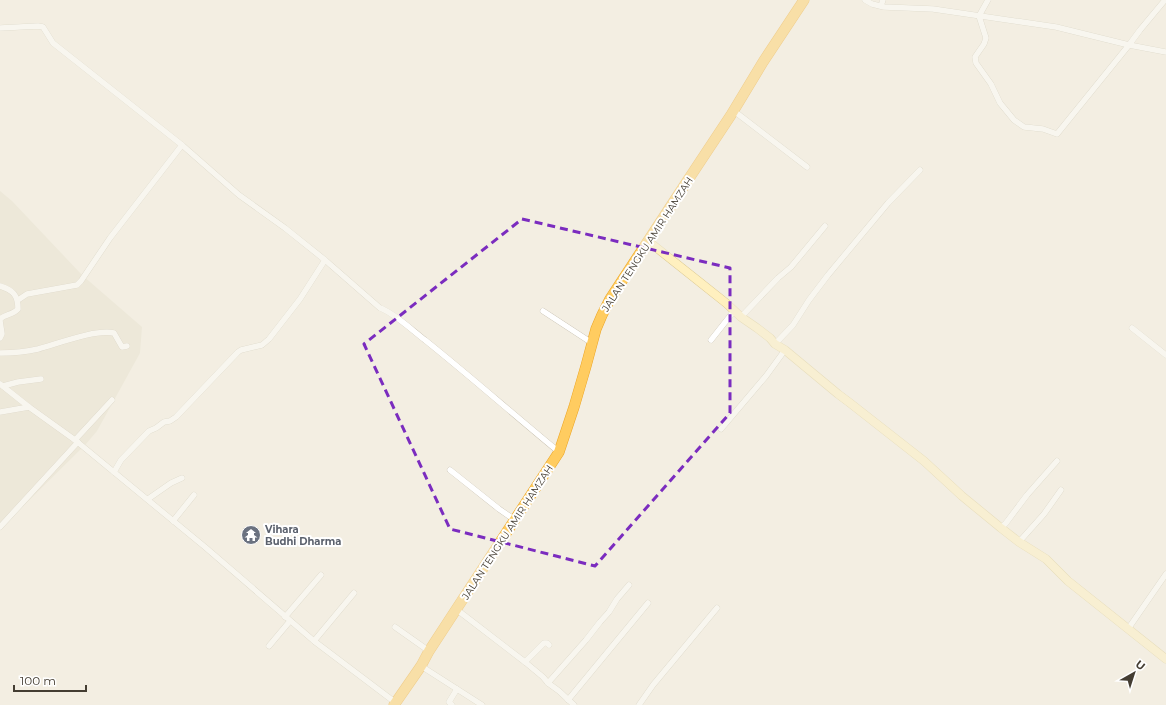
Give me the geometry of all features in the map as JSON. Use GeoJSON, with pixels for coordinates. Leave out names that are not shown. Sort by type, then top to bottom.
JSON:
{"type":"FeatureCollection","features":[{"type":"Feature","properties":{"kind":"highway","name":"JALAN TENGKU AMIR HAMZAH"},"geometry":{"type":"LineString","coordinates":[[395,704],[559,452],[576,400],[598,323],[608,303],[734,111],[763,62],[804,0]]}},
{"type":"Feature","properties":{"kind":"street"},"geometry":{"type":"LineString","coordinates":[[865,0],[882,7],[933,9],[1056,27],[1129,45],[1166,52]]}},
{"type":"Feature","properties":{"kind":"street"},"geometry":{"type":"LineString","coordinates":[[882,7],[883,0]]}},
{"type":"Feature","properties":{"kind":"street"},"geometry":{"type":"LineString","coordinates":[[978,16],[988,0]]}},
{"type":"Feature","properties":{"kind":"street"},"geometry":{"type":"LineString","coordinates":[[978,16],[986,38],[984,44],[976,54],[975,60],[991,84],[1000,103],[1008,114],[1021,125],[1043,129],[1057,134],[1165,0]]}},
{"type":"Feature","properties":{"kind":"street"},"geometry":{"type":"LineString","coordinates":[[0,28],[43,27],[53,43],[182,145],[239,195],[285,228],[325,260],[380,308],[384,309],[403,322],[559,452]]}},
{"type":"Feature","properties":{"kind":"street"},"geometry":{"type":"LineString","coordinates":[[734,111],[751,126],[806,167]]}},
{"type":"Feature","properties":{"kind":"street"},"geometry":{"type":"LineString","coordinates":[[18,300],[27,294],[77,285],[110,238],[182,145]]}},
{"type":"Feature","properties":{"kind":"street"},"geometry":{"type":"LineString","coordinates":[[775,344],[793,325],[809,300],[828,276],[888,204],[920,170]]}},
{"type":"Feature","properties":{"kind":"street"},"geometry":{"type":"LineString","coordinates":[[741,318],[778,278],[791,267],[825,226]]}},
{"type":"Feature","properties":{"kind":"street"},"geometry":{"type":"LineString","coordinates":[[648,240],[726,303],[741,318],[770,338],[775,344],[785,350],[838,394],[924,461],[962,496],[1001,528],[1019,542],[1046,559],[1068,581],[1166,659]]}},
{"type":"Feature","properties":{"kind":"street"},"geometry":{"type":"LineString","coordinates":[[114,472],[121,460],[140,440],[164,422],[170,421],[176,417],[238,352],[262,345],[270,339],[300,299],[325,260]]}},
{"type":"Feature","properties":{"kind":"street"},"geometry":{"type":"LineString","coordinates":[[0,286],[10,289],[18,300],[17,311],[2,317],[0,320],[2,334],[0,338]]}},
{"type":"Feature","properties":{"kind":"street"},"geometry":{"type":"LineString","coordinates":[[543,311],[592,343]]}},
{"type":"Feature","properties":{"kind":"street"},"geometry":{"type":"LineString","coordinates":[[711,340],[734,311]]}},
{"type":"Feature","properties":{"kind":"street"},"geometry":{"type":"LineString","coordinates":[[1132,328],[1166,355]]}},
{"type":"Feature","properties":{"kind":"street"},"geometry":{"type":"LineString","coordinates":[[0,353],[12,353],[37,349],[88,335],[108,333],[114,333],[122,347],[128,346]]}},
{"type":"Feature","properties":{"kind":"street"},"geometry":{"type":"LineString","coordinates":[[721,429],[766,376],[785,350]]}},
{"type":"Feature","properties":{"kind":"street"},"geometry":{"type":"LineString","coordinates":[[2,385],[42,379]]}},
{"type":"Feature","properties":{"kind":"street"},"geometry":{"type":"LineString","coordinates":[[2,385],[29,407],[77,441],[148,499],[314,641],[395,704]]}},
{"type":"Feature","properties":{"kind":"street"},"geometry":{"type":"LineString","coordinates":[[0,527],[112,400]]}},
{"type":"Feature","properties":{"kind":"street"},"geometry":{"type":"LineString","coordinates":[[0,412],[29,407]]}},
{"type":"Feature","properties":{"kind":"street"},"geometry":{"type":"LineString","coordinates":[[1001,528],[1027,494],[1058,461]]}},
{"type":"Feature","properties":{"kind":"street"},"geometry":{"type":"LineString","coordinates":[[450,470],[515,520]]}},
{"type":"Feature","properties":{"kind":"street"},"geometry":{"type":"LineString","coordinates":[[148,499],[170,482],[182,478]]}},
{"type":"Feature","properties":{"kind":"street"},"geometry":{"type":"LineString","coordinates":[[1019,542],[1044,514],[1061,490]]}},
{"type":"Feature","properties":{"kind":"street"},"geometry":{"type":"LineString","coordinates":[[173,521],[194,495]]}},
{"type":"Feature","properties":{"kind":"street"},"geometry":{"type":"LineString","coordinates":[[1128,629],[1166,574]]}},
{"type":"Feature","properties":{"kind":"street"},"geometry":{"type":"LineString","coordinates":[[270,646],[321,575]]}},
{"type":"Feature","properties":{"kind":"street"},"geometry":{"type":"LineString","coordinates":[[548,683],[609,612],[617,599],[629,585]]}},
{"type":"Feature","properties":{"kind":"street"},"geometry":{"type":"LineString","coordinates":[[314,641],[354,592]]}},
{"type":"Feature","properties":{"kind":"street"},"geometry":{"type":"LineString","coordinates":[[568,700],[648,603]]}},
{"type":"Feature","properties":{"kind":"street"},"geometry":{"type":"LineString","coordinates":[[639,705],[653,685],[717,608]]}},
{"type":"Feature","properties":{"kind":"street"},"geometry":{"type":"LineString","coordinates":[[456,609],[525,662],[574,705]]}},
{"type":"Feature","properties":{"kind":"street"},"geometry":{"type":"LineString","coordinates":[[395,627],[429,651]]}},
{"type":"Feature","properties":{"kind":"street"},"geometry":{"type":"LineString","coordinates":[[525,662],[544,643],[549,645]]}},
{"type":"Feature","properties":{"kind":"street"},"geometry":{"type":"LineString","coordinates":[[421,666],[482,705]]}},
{"type":"Feature","properties":{"kind":"street"},"geometry":{"type":"LineString","coordinates":[[452,705],[449,702],[457,689]]}},
{"type":"Feature","properties":{"kind":"highlighted area"},"geometry":{"type":"Polygon","coordinates":[[[522,219],[730,268],[730,413],[595,566],[450,529],[364,344],[522,219]]]}},
{"type":"Feature","properties":{"kind":"shaded area"},"geometry":{"type":"Polygon","coordinates":[[[0,191],[12,201],[82,275],[142,327],[140,353],[97,431],[86,444],[0,529],[0,191]]]}},
{"type":"Feature","properties":{"kind":"place","name":"Vihara Budhi Dharma"},"geometry":{"type":"Point","coordinates":[251,535]}}]}
